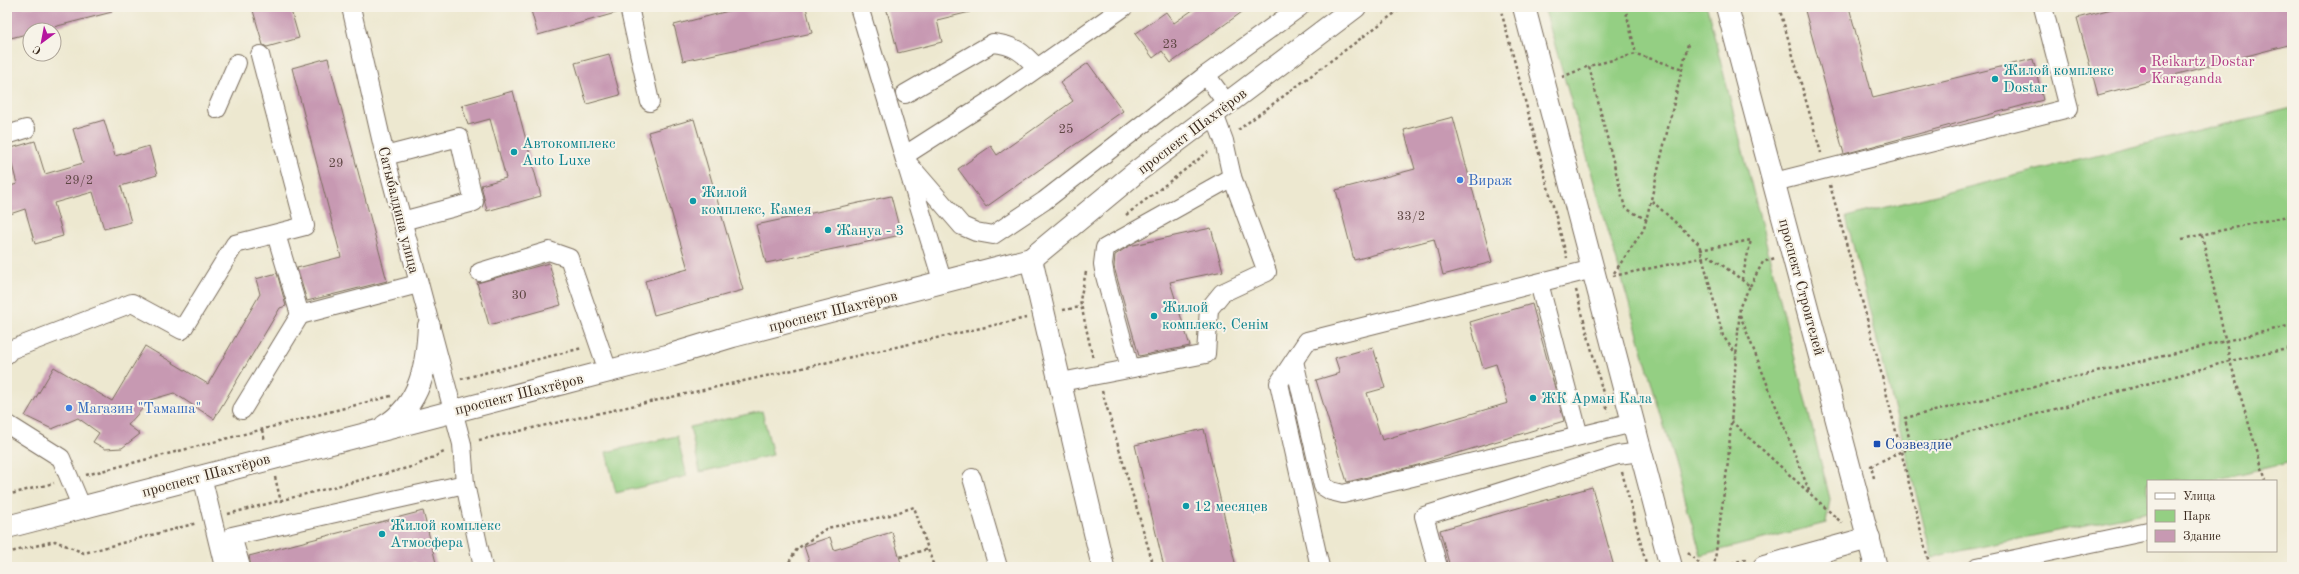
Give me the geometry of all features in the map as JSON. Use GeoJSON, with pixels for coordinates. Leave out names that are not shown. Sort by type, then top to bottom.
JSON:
{"type":"FeatureCollection","features":[{"type":"Feature","properties":{"kind":"main road"},"geometry":{"type":"LineString","coordinates":[[1524,7],[1671,567]]}},
{"type":"Feature","properties":{"kind":"main road","name":"проспект Строителей"},"geometry":{"type":"LineString","coordinates":[[1727,7],[1876,567]]}},
{"type":"Feature","properties":{"kind":"main road","name":"проспект Шахтёров"},"geometry":{"type":"LineString","coordinates":[[7,527],[608,371],[733,336],[943,283],[1031,259],[1135,173],[1221,110],[1346,10]]}},
{"type":"Feature","properties":{"kind":"main road"},"geometry":{"type":"LineString","coordinates":[[1031,259],[1061,382],[1103,567]]}},
{"type":"Feature","properties":{"kind":"main road"},"geometry":{"type":"LineString","coordinates":[[377,431],[393,421],[411,403],[418,389],[428,357],[430,326]]}},
{"type":"Feature","properties":{"kind":"main road"},"geometry":{"type":"LineString","coordinates":[[1757,563],[1869,538]]}},
{"type":"Feature","properties":{"kind":"street","name":"Сатыбалдина улица"},"geometry":{"type":"LineString","coordinates":[[351,7],[385,156],[462,444],[464,484],[483,567]]}},
{"type":"Feature","properties":{"kind":"street"},"geometry":{"type":"LineString","coordinates":[[629,7],[650,102]]}},
{"type":"Feature","properties":{"kind":"street"},"geometry":{"type":"LineString","coordinates":[[859,7],[943,283]]}},
{"type":"Feature","properties":{"kind":"street"},"geometry":{"type":"LineString","coordinates":[[905,160],[910,152],[1037,68],[1124,7]]}},
{"type":"Feature","properties":{"kind":"street"},"geometry":{"type":"LineString","coordinates":[[905,160],[962,226],[976,232],[993,235],[1044,201],[1206,75],[1300,7]]}},
{"type":"Feature","properties":{"kind":"street"},"geometry":{"type":"LineString","coordinates":[[1774,182],[2069,108],[2043,7]]}},
{"type":"Feature","properties":{"kind":"street"},"geometry":{"type":"LineString","coordinates":[[905,94],[992,43],[1006,44],[1024,53],[1037,68]]}},
{"type":"Feature","properties":{"kind":"street"},"geometry":{"type":"LineString","coordinates":[[7,354],[10,350],[132,303],[182,330],[235,244],[305,226],[260,55]]}},
{"type":"Feature","properties":{"kind":"street"},"geometry":{"type":"LineString","coordinates":[[217,109],[237,63]]}},
{"type":"Feature","properties":{"kind":"street"},"geometry":{"type":"LineString","coordinates":[[1061,382],[1206,354],[1209,309],[1222,293],[1267,272],[1232,178],[1224,140],[1221,110],[1206,75]]}},
{"type":"Feature","properties":{"kind":"street"},"geometry":{"type":"LineString","coordinates":[[7,135],[26,130]]}},
{"type":"Feature","properties":{"kind":"street"},"geometry":{"type":"LineString","coordinates":[[385,156],[459,137],[474,202],[402,221]]}},
{"type":"Feature","properties":{"kind":"street"},"geometry":{"type":"LineString","coordinates":[[1130,368],[1105,276],[1103,264],[1105,248],[1232,178]]}},
{"type":"Feature","properties":{"kind":"street"},"geometry":{"type":"LineString","coordinates":[[276,234],[300,315]]}},
{"type":"Feature","properties":{"kind":"street"},"geometry":{"type":"LineString","coordinates":[[480,272],[549,251],[570,258],[608,371]]}},
{"type":"Feature","properties":{"kind":"street"},"geometry":{"type":"LineString","coordinates":[[1320,567],[1279,384],[1307,341],[1593,269]]}},
{"type":"Feature","properties":{"kind":"street"},"geometry":{"type":"LineString","coordinates":[[1540,283],[1579,436]]}},
{"type":"Feature","properties":{"kind":"street"},"geometry":{"type":"LineString","coordinates":[[242,410],[300,315],[418,284]]}},
{"type":"Feature","properties":{"kind":"street"},"geometry":{"type":"LineString","coordinates":[[1294,361],[1323,486],[1331,491],[1343,494],[1633,423]]}},
{"type":"Feature","properties":{"kind":"street"},"geometry":{"type":"LineString","coordinates":[[7,424],[61,458],[82,508]]}},
{"type":"Feature","properties":{"kind":"street"},"geometry":{"type":"LineString","coordinates":[[1438,567],[1424,516],[1618,455],[1640,452]]}},
{"type":"Feature","properties":{"kind":"street"},"geometry":{"type":"LineString","coordinates":[[202,476],[224,567]]}},
{"type":"Feature","properties":{"kind":"street"},"geometry":{"type":"LineString","coordinates":[[972,478],[998,567]]}},
{"type":"Feature","properties":{"kind":"street"},"geometry":{"type":"LineString","coordinates":[[240,567],[232,536],[464,484]]}},
{"type":"Feature","properties":{"kind":"street"},"geometry":{"type":"LineString","coordinates":[[1977,567],[2147,531]]}},
{"type":"Feature","properties":{"kind":"path"},"geometry":{"type":"LineString","coordinates":[[1124,216],[1403,7]]}},
{"type":"Feature","properties":{"kind":"path"},"geometry":{"type":"LineString","coordinates":[[1625,7],[1636,54]]}},
{"type":"Feature","properties":{"kind":"path"},"geometry":{"type":"LineString","coordinates":[[1780,7],[1902,451],[1930,567]]}},
{"type":"Feature","properties":{"kind":"path"},"geometry":{"type":"LineString","coordinates":[[1688,44],[1647,220],[1644,229],[1611,277],[1710,256],[1750,286]]}},
{"type":"Feature","properties":{"kind":"path"},"geometry":{"type":"LineString","coordinates":[[1647,220],[1626,208],[1589,66],[1636,54],[1683,69]]}},
{"type":"Feature","properties":{"kind":"path"},"geometry":{"type":"LineString","coordinates":[[1652,200],[1699,244],[1723,336],[1736,354]]}},
{"type":"Feature","properties":{"kind":"path"},"geometry":{"type":"LineString","coordinates":[[2182,239],[2292,215]]}},
{"type":"Feature","properties":{"kind":"path"},"geometry":{"type":"LineString","coordinates":[[2202,235],[2230,361],[2266,480]]}},
{"type":"Feature","properties":{"kind":"path"},"geometry":{"type":"LineString","coordinates":[[1700,250],[1751,240],[1742,279]]}},
{"type":"Feature","properties":{"kind":"path"},"geometry":{"type":"LineString","coordinates":[[1714,567],[1728,462],[1740,306],[1763,262],[1776,258]]}},
{"type":"Feature","properties":{"kind":"path"},"geometry":{"type":"LineString","coordinates":[[1088,265],[1081,307],[1097,375],[1154,567]]}},
{"type":"Feature","properties":{"kind":"path"},"geometry":{"type":"LineString","coordinates":[[7,553],[55,541],[84,553],[212,518],[415,466],[462,444],[1044,314]]}},
{"type":"Feature","properties":{"kind":"path"},"geometry":{"type":"LineString","coordinates":[[1739,314],[1810,493]]}},
{"type":"Feature","properties":{"kind":"path"},"geometry":{"type":"LineString","coordinates":[[1911,448],[1905,418],[2225,339],[2292,325]]}},
{"type":"Feature","properties":{"kind":"path"},"geometry":{"type":"LineString","coordinates":[[454,381],[598,344]]}},
{"type":"Feature","properties":{"kind":"path"},"geometry":{"type":"LineString","coordinates":[[1875,480],[1871,466],[1911,448],[2230,361],[2292,348]]}},
{"type":"Feature","properties":{"kind":"path"},"geometry":{"type":"LineString","coordinates":[[7,495],[418,389]]}},
{"type":"Feature","properties":{"kind":"path"},"geometry":{"type":"LineString","coordinates":[[1731,421],[1842,523]]}},
{"type":"Feature","properties":{"kind":"path"},"geometry":{"type":"LineString","coordinates":[[1840,528],[1843,511],[1860,506]]}},
{"type":"Feature","properties":{"kind":"path"},"geometry":{"type":"LineString","coordinates":[[786,567],[797,549],[828,528],[887,516],[914,507],[934,567]]}},
{"type":"Feature","properties":{"kind":"path"},"geometry":{"type":"LineString","coordinates":[[900,558],[928,550]]}},
{"type":"Feature","properties":{"kind":"path"},"geometry":{"type":"LineString","coordinates":[[1720,567],[1757,563]]}},
{"type":"Feature","properties":{"kind":"green space"},"geometry":{"type":"Polygon","coordinates":[[[1544,7],[1707,7],[1830,499],[1826,523],[1701,555],[1544,7]]]}},
{"type":"Feature","properties":{"kind":"green space"},"geometry":{"type":"Polygon","coordinates":[[[2292,108],[2292,462],[2213,480],[2147,480],[2147,512],[1932,557],[1846,217],[2292,108]]]}},
{"type":"Feature","properties":{"kind":"green space"},"geometry":{"type":"Polygon","coordinates":[[[762,411],[773,455],[700,472],[690,427],[762,411]]]}},
{"type":"Feature","properties":{"kind":"green space"},"geometry":{"type":"Polygon","coordinates":[[[677,436],[687,476],[616,493],[606,452],[677,436]]]}},
{"type":"Feature","properties":{"kind":"building"},"geometry":{"type":"Polygon","coordinates":[[[7,7],[112,7],[112,12],[62,25],[62,22],[22,22],[22,35],[7,39],[7,7]]]}},
{"type":"Feature","properties":{"kind":"building"},"geometry":{"type":"Polygon","coordinates":[[[252,7],[290,7],[299,38],[267,47],[263,45],[252,7]]]}},
{"type":"Feature","properties":{"kind":"building"},"geometry":{"type":"Polygon","coordinates":[[[530,7],[619,7],[619,12],[538,35],[530,7]]]}},
{"type":"Feature","properties":{"kind":"building"},"geometry":{"type":"Polygon","coordinates":[[[744,7],[806,7],[812,33],[683,61],[674,25],[744,7]]]}},
{"type":"Feature","properties":{"kind":"building"},"geometry":{"type":"Polygon","coordinates":[[[886,7],[969,7],[970,12],[937,20],[942,42],[898,53],[886,7]]]}},
{"type":"Feature","properties":{"kind":"building"},"geometry":{"type":"Polygon","coordinates":[[[1197,7],[1249,7],[1171,63],[1162,51],[1153,58],[1135,34],[1166,12],[1174,23],[1197,7]]]}},
{"type":"Feature","properties":{"kind":"building","name":"Жилой комплекс Dostar"},"geometry":{"type":"Polygon","coordinates":[[[1804,7],[1849,7],[1873,98],[2033,59],[2043,100],[1844,154],[1804,7]]]}},
{"type":"Feature","properties":{"kind":"building","name":"Reikartz Dostar Karaganda"},"geometry":{"type":"Polygon","coordinates":[[[2119,7],[2292,7],[2292,44],[2098,95],[2077,18],[2119,7]]]}},
{"type":"Feature","properties":{"kind":"building"},"geometry":{"type":"Polygon","coordinates":[[[609,54],[620,95],[587,104],[575,63],[609,54]]]}},
{"type":"Feature","properties":{"kind":"building"},"geometry":{"type":"Polygon","coordinates":[[[328,58],[387,281],[307,301],[297,268],[341,257],[292,68],[328,58]]]}},
{"type":"Feature","properties":{"kind":"building"},"geometry":{"type":"Polygon","coordinates":[[[1088,63],[1123,111],[986,207],[958,169],[991,146],[997,155],[1073,101],[1060,83],[1088,63]]]}},
{"type":"Feature","properties":{"kind":"building","name":"Автокомплекс Auto Luxe"},"geometry":{"type":"Polygon","coordinates":[[[513,91],[541,196],[487,211],[481,185],[506,178],[490,119],[468,125],[462,105],[513,91]]]}},
{"type":"Feature","properties":{"kind":"building"},"geometry":{"type":"Polygon","coordinates":[[[1453,117],[1492,262],[1443,275],[1434,239],[1354,260],[1336,190],[1415,169],[1404,130],[1453,117]]]}},
{"type":"Feature","properties":{"kind":"building","name":"Жилой комплекс, Камея"},"geometry":{"type":"Polygon","coordinates":[[[694,119],[743,290],[654,315],[645,281],[688,269],[648,132],[694,119]]]}},
{"type":"Feature","properties":{"kind":"building"},"geometry":{"type":"Polygon","coordinates":[[[104,120],[115,156],[149,146],[157,175],[121,186],[131,222],[104,229],[93,192],[54,203],[63,236],[35,244],[25,209],[7,215],[7,187],[17,184],[8,149],[35,141],[45,174],[83,163],[73,129],[104,120]]]}},
{"type":"Feature","properties":{"kind":"building","name":"Жануа - 3"},"geometry":{"type":"Polygon","coordinates":[[[891,196],[901,235],[766,263],[756,225],[891,196]]]}},
{"type":"Feature","properties":{"kind":"building","name":"Жилой комплекс, Сенiм"},"geometry":{"type":"Polygon","coordinates":[[[1211,228],[1223,271],[1170,282],[1190,346],[1139,356],[1114,267],[1115,255],[1129,246],[1211,228]]]}},
{"type":"Feature","properties":{"kind":"building"},"geometry":{"type":"Polygon","coordinates":[[[549,263],[561,305],[489,325],[477,283],[549,263]]]}},
{"type":"Feature","properties":{"kind":"building"},"geometry":{"type":"Polygon","coordinates":[[[277,273],[286,306],[280,308],[214,419],[174,393],[150,400],[128,425],[140,434],[122,448],[105,449],[93,442],[99,433],[78,418],[52,429],[25,416],[54,367],[112,401],[145,346],[208,384],[260,294],[256,279],[277,273]]]}},
{"type":"Feature","properties":{"kind":"building","name":"ЖК Арман Кала"},"geometry":{"type":"Polygon","coordinates":[[[1532,304],[1564,421],[1418,465],[1347,482],[1316,380],[1340,373],[1335,358],[1373,347],[1385,388],[1367,393],[1382,440],[1508,403],[1496,364],[1483,368],[1470,322],[1532,304]]]}},
{"type":"Feature","properties":{"kind":"building","name":"12 месяцев"},"geometry":{"type":"Polygon","coordinates":[[[1204,429],[1236,567],[1164,567],[1135,445],[1204,429]]]}},
{"type":"Feature","properties":{"kind":"building"},"geometry":{"type":"Polygon","coordinates":[[[1592,487],[1614,567],[1450,567],[1440,530],[1592,487]]]}},
{"type":"Feature","properties":{"kind":"building","name":"Жилой комплекс Атмосфера"},"geometry":{"type":"Polygon","coordinates":[[[423,511],[437,567],[417,567],[415,562],[395,567],[251,567],[249,556],[423,511]]]}},
{"type":"Feature","properties":{"kind":"building"},"geometry":{"type":"Polygon","coordinates":[[[892,532],[901,563],[887,567],[811,567],[804,546],[830,537],[834,550],[892,532]]]}},
{"type":"Feature","properties":{"kind":"place","name":"Reikartz Dostar Karaganda"},"geometry":{"type":"Point","coordinates":[2143,70]}},
{"type":"Feature","properties":{"kind":"place","name":"Жилой комплекс Dostar"},"geometry":{"type":"Point","coordinates":[1995,79]}},
{"type":"Feature","properties":{"kind":"place","name":"Автокомплекс Auto Luxe"},"geometry":{"type":"Point","coordinates":[514,152]}},
{"type":"Feature","properties":{"kind":"place","name":"Вираж"},"geometry":{"type":"Point","coordinates":[1460,180]}},
{"type":"Feature","properties":{"kind":"place","name":"Жилой комплекс, Камея"},"geometry":{"type":"Point","coordinates":[693,201]}},
{"type":"Feature","properties":{"kind":"place","name":"Жануа - 3"},"geometry":{"type":"Point","coordinates":[828,230]}},
{"type":"Feature","properties":{"kind":"place","name":"Жилой комплекс, Сенiм"},"geometry":{"type":"Point","coordinates":[1154,316]}},
{"type":"Feature","properties":{"kind":"place","name":"ЖК Арман Кала"},"geometry":{"type":"Point","coordinates":[1533,398]}},
{"type":"Feature","properties":{"kind":"place","name":"Магазин \"Тамаша\""},"geometry":{"type":"Point","coordinates":[69,408]}},
{"type":"Feature","properties":{"kind":"place","name":"Созвездие"},"geometry":{"type":"Point","coordinates":[1877,444]}},
{"type":"Feature","properties":{"kind":"place","name":"12 месяцев"},"geometry":{"type":"Point","coordinates":[1186,506]}},
{"type":"Feature","properties":{"kind":"place","name":"Жилой комплекс Атмосфера"},"geometry":{"type":"Point","coordinates":[382,534]}}]}
